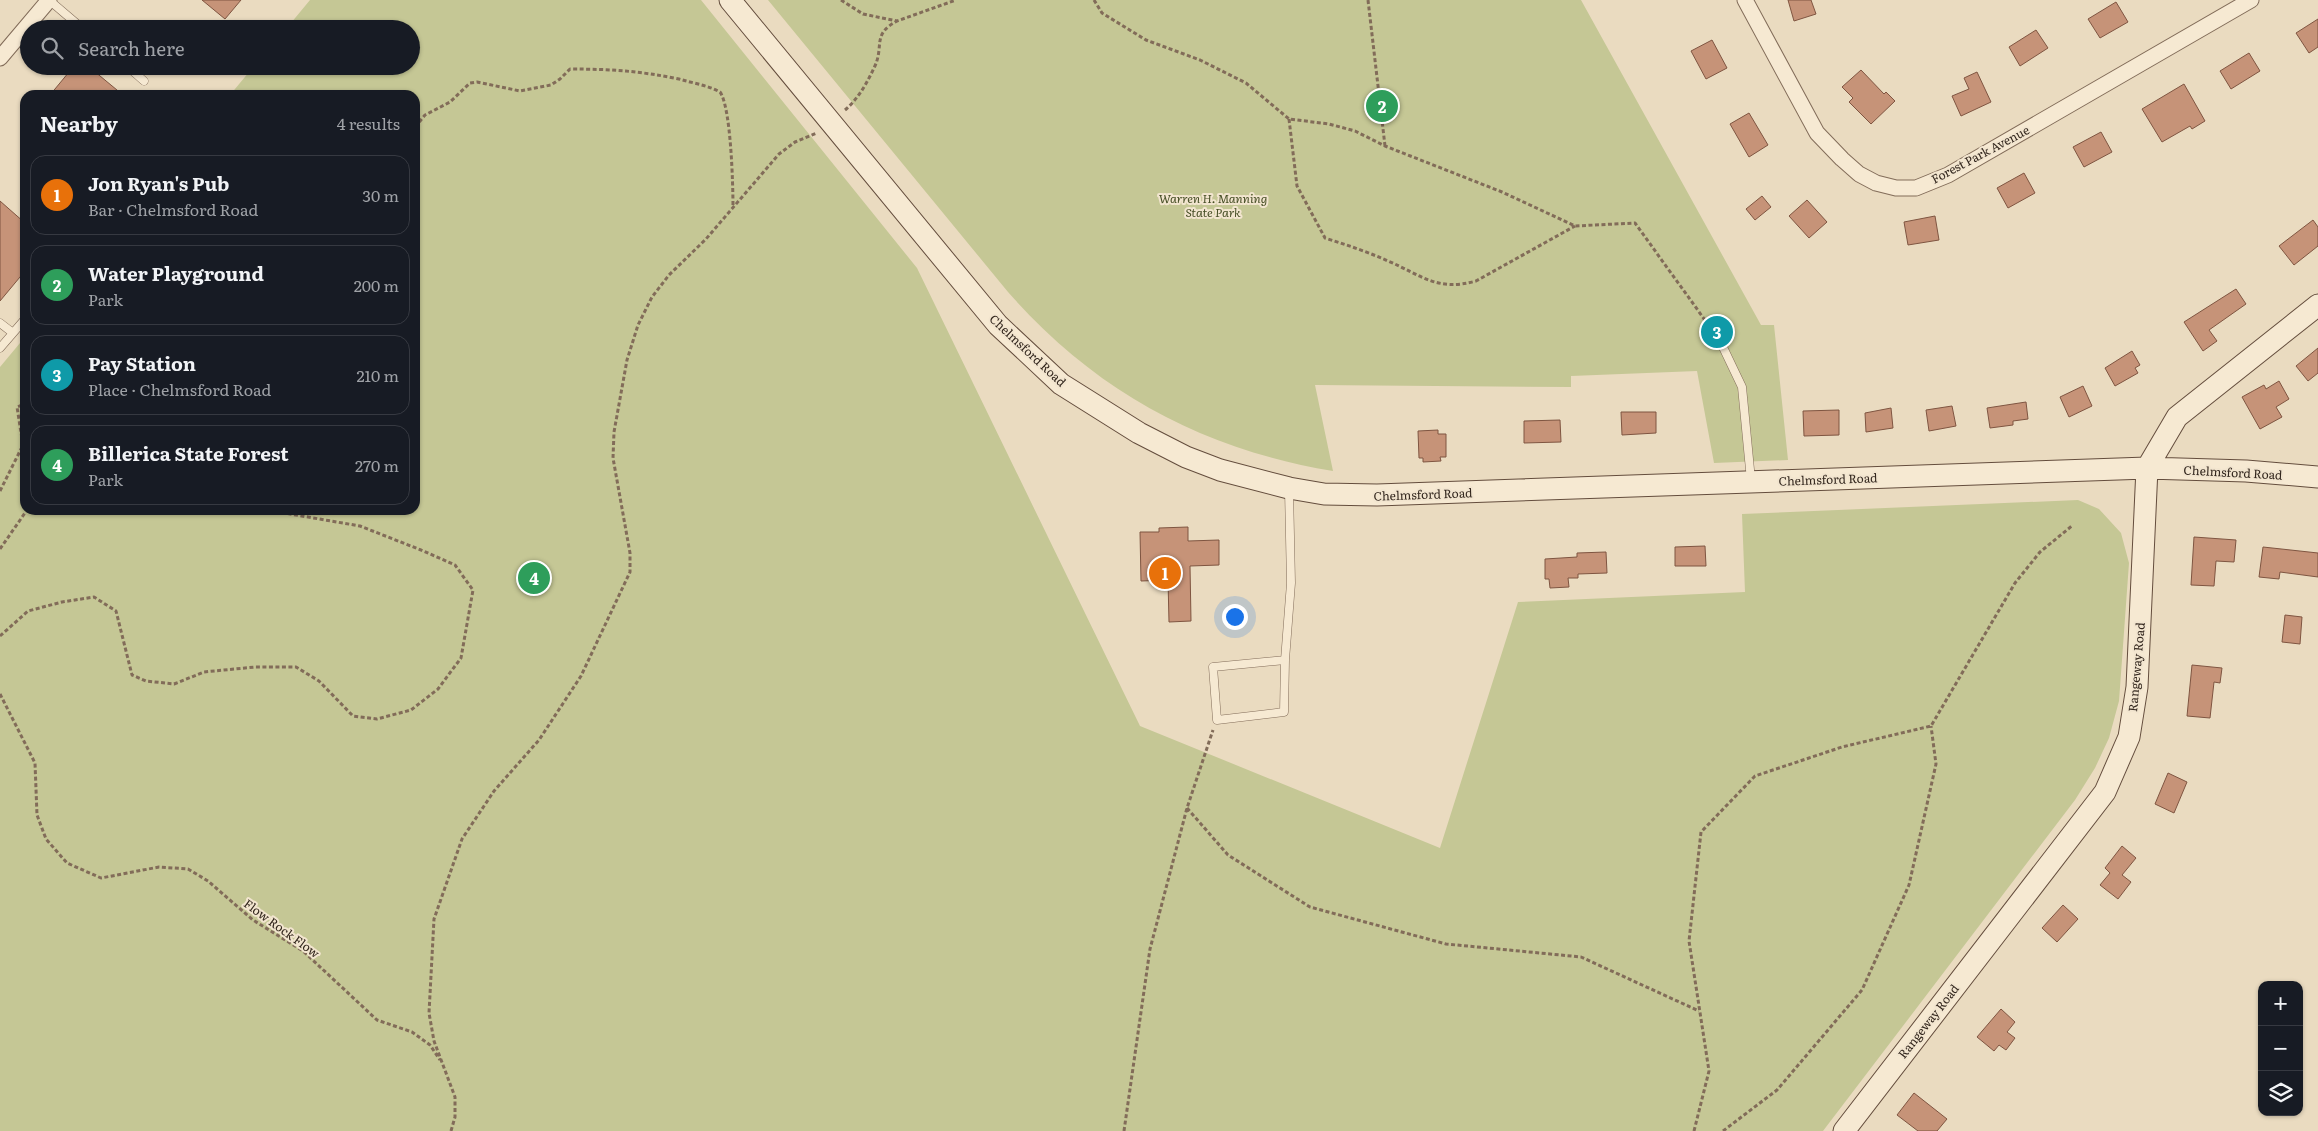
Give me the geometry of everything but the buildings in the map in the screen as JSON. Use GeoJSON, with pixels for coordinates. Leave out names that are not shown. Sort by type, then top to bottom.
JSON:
{"type":"FeatureCollection","features":[{"type":"Feature","properties":{"kind":"main road","name":"Chelmsford Road"},"geometry":{"type":"LineString","coordinates":[[730,0],[998,325],[1061,384],[1139,433],[1186,457],[1220,470],[1289,488],[1324,494],[1386,495],[2147,468],[2246,471],[2318,477]]}},
{"type":"Feature","properties":{"kind":"main road","name":"Rangeway Road"},"geometry":{"type":"LineString","coordinates":[[1844,1131],[2105,792],[2129,738],[2137,687],[2147,468],[2177,417],[2318,304]]}},
{"type":"Feature","properties":{"kind":"street"},"geometry":{"type":"LineString","coordinates":[[30,20],[49,0]]}},
{"type":"Feature","properties":{"kind":"street","name":"Forest Park Avenue"},"geometry":{"type":"LineString","coordinates":[[1745,0],[1817,134],[1842,160],[1859,174],[1876,183],[1896,188],[1916,188],[1948,175],[2251,0]]}},
{"type":"Feature","properties":{"kind":"street"},"geometry":{"type":"LineString","coordinates":[[2,50],[20,31]]}},
{"type":"Feature","properties":{"kind":"lane"},"geometry":{"type":"LineString","coordinates":[[49,0],[72,20]]}},
{"type":"Feature","properties":{"kind":"lane"},"geometry":{"type":"LineString","coordinates":[[137,75],[144,81]]}},
{"type":"Feature","properties":{"kind":"lane"},"geometry":{"type":"LineString","coordinates":[[0,323],[13,333]]}},
{"type":"Feature","properties":{"kind":"lane"},"geometry":{"type":"LineString","coordinates":[[0,348],[20,325]]}},
{"type":"Feature","properties":{"kind":"lane"},"geometry":{"type":"LineString","coordinates":[[1721,343],[1742,387],[1752,482]]}},
{"type":"Feature","properties":{"kind":"lane"},"geometry":{"type":"LineString","coordinates":[[1285,660],[1213,667],[1217,720],[1284,712],[1285,660],[1291,583],[1289,488]]}},
{"type":"Feature","properties":{"kind":"path"},"geometry":{"type":"LineString","coordinates":[[841,0],[863,14],[897,21]]}},
{"type":"Feature","properties":{"kind":"path"},"geometry":{"type":"LineString","coordinates":[[451,1131],[455,1117],[456,1097],[434,1041],[429,1013],[434,919],[462,839],[494,791],[539,740],[581,676],[630,572],[630,553],[613,458],[614,432],[627,360],[638,325],[652,297],[669,275],[706,239],[779,154],[795,142],[813,136],[856,101],[875,67],[879,52],[879,37],[885,28],[897,21],[956,0]]}},
{"type":"Feature","properties":{"kind":"path"},"geometry":{"type":"LineString","coordinates":[[1094,0],[1102,13],[1146,40],[1200,60],[1246,83],[1289,118],[1329,124],[1355,131],[1385,146],[1502,192],[1575,226]]}},
{"type":"Feature","properties":{"kind":"path"},"geometry":{"type":"LineString","coordinates":[[1368,0],[1385,146]]}},
{"type":"Feature","properties":{"kind":"path"},"geometry":{"type":"LineString","coordinates":[[420,121],[425,115],[450,102],[470,84],[477,82],[520,91],[551,85],[570,69],[607,69],[643,72],[692,83],[720,92],[726,103],[733,169],[733,208]]}},
{"type":"Feature","properties":{"kind":"path"},"geometry":{"type":"LineString","coordinates":[[1289,118],[1297,186],[1326,238],[1390,262],[1426,280],[1458,286],[1476,281],[1575,226],[1635,223],[1721,343]]}},
{"type":"Feature","properties":{"kind":"path"},"geometry":{"type":"LineString","coordinates":[[20,406],[17,407],[20,426]]}},
{"type":"Feature","properties":{"kind":"path"},"geometry":{"type":"LineString","coordinates":[[0,491],[20,451]]}},
{"type":"Feature","properties":{"kind":"path"},"geometry":{"type":"LineString","coordinates":[[0,549],[24,515]]}},
{"type":"Feature","properties":{"kind":"path"},"geometry":{"type":"LineString","coordinates":[[0,636],[28,611],[62,602],[94,597],[116,611],[132,675],[146,681],[174,684],[204,672],[255,667],[296,667],[319,681],[353,716],[377,719],[411,710],[438,689],[461,658],[473,590],[455,565],[360,526],[296,515]]}},
{"type":"Feature","properties":{"kind":"path"},"geometry":{"type":"LineString","coordinates":[[1723,1131],[1777,1090],[1862,990],[1909,885],[1936,764],[1931,726],[2015,583],[2040,552],[2073,525]]}},
{"type":"Feature","properties":{"kind":"path","name":"Flow Rock Flow"},"geometry":{"type":"LineString","coordinates":[[0,694],[36,763],[37,815],[46,839],[67,863],[101,878],[159,867],[188,869],[208,881],[253,920],[303,951],[377,1020],[412,1032],[430,1045],[443,1064]]}},
{"type":"Feature","properties":{"kind":"path"},"geometry":{"type":"LineString","coordinates":[[1124,1131],[1150,949],[1186,808],[1217,720]]}},
{"type":"Feature","properties":{"kind":"path"},"geometry":{"type":"LineString","coordinates":[[1694,1131],[1709,1071],[1689,941],[1700,832],[1755,776],[1842,747],[1931,726]]}},
{"type":"Feature","properties":{"kind":"path"},"geometry":{"type":"LineString","coordinates":[[1186,808],[1228,855],[1310,907],[1446,944],[1581,957],[1700,1011]]}},
{"type":"Feature","properties":{"kind":"green space"},"geometry":{"type":"Polygon","coordinates":[[[310,0],[701,0],[917,268],[1140,726],[1440,848],[1518,602],[1745,592],[1742,514],[2078,500],[2099,509],[2121,533],[2129,563],[2119,701],[2109,738],[2095,768],[2075,800],[1823,1131],[0,1131],[0,367],[20,343],[20,515],[420,515],[420,90],[234,90],[247,75],[420,75],[420,20],[293,20],[310,0]]]}},
{"type":"Feature","properties":{"kind":"green space","name":"Warren H. Manning State Park"},"geometry":{"type":"Polygon","coordinates":[[[768,0],[1581,0],[1761,325],[1774,325],[1788,460],[1714,463],[1697,371],[1571,376],[1571,387],[1315,385],[1333,471],[1285,461],[1239,448],[1196,431],[1154,411],[1115,387],[1077,359],[1042,328],[1008,292],[768,0]]]}},
{"type":"Feature","properties":{"kind":"place","name":"Water Playground"},"geometry":{"type":"Point","coordinates":[1382,106]}},
{"type":"Feature","properties":{"kind":"place","name":"Pay Station"},"geometry":{"type":"Point","coordinates":[1717,332]}},
{"type":"Feature","properties":{"kind":"place","name":"Jon Ryan's Pub"},"geometry":{"type":"Point","coordinates":[1165,573]}},
{"type":"Feature","properties":{"kind":"place","name":"Billerica State Forest"},"geometry":{"type":"Point","coordinates":[534,578]}}]}
